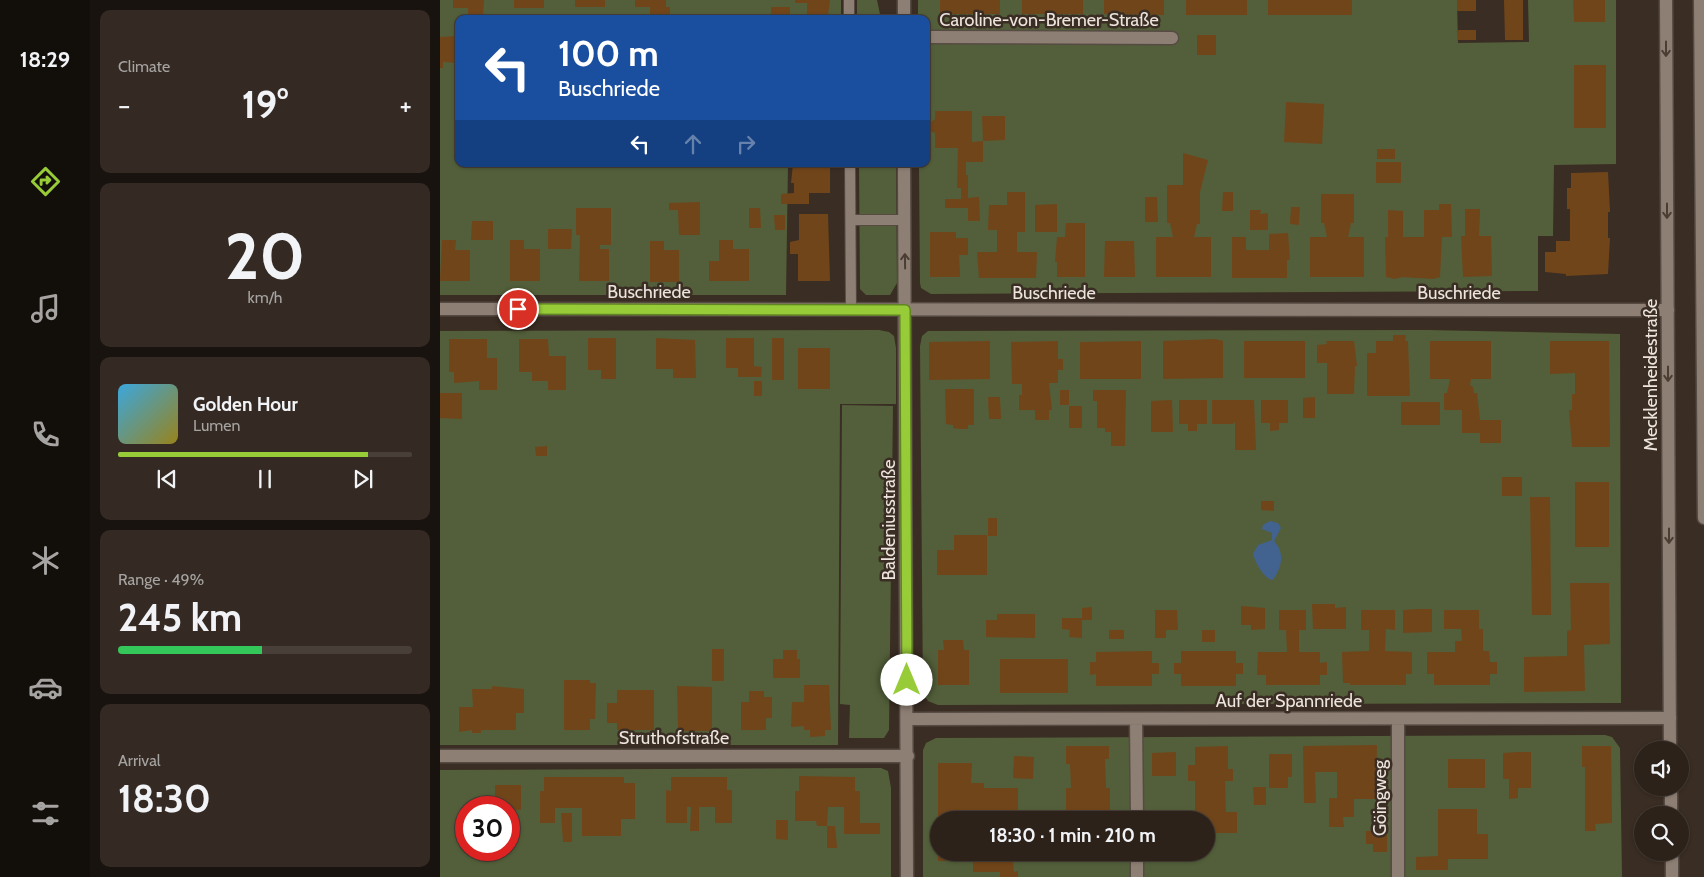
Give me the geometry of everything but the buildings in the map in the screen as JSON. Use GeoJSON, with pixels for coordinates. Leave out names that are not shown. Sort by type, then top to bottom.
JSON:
{"type":"FeatureCollection","features":[{"type":"Feature","properties":{"kind":"street"},"geometry":{"type":"LineString","coordinates":[[904,0],[904,15]]}},
{"type":"Feature","properties":{"kind":"street","name":"Mecklenheidestraße"},"geometry":{"type":"LineString","coordinates":[[1666,0],[1670,741]]}},
{"type":"Feature","properties":{"kind":"street"},"geometry":{"type":"LineString","coordinates":[[1700,0],[1704,518]]}},
{"type":"Feature","properties":{"kind":"street","name":"Caroline-von-Bremer-Straße"},"geometry":{"type":"LineString","coordinates":[[930,37],[1172,38]]}},
{"type":"Feature","properties":{"kind":"street","name":"Baldeniusstraße"},"geometry":{"type":"LineString","coordinates":[[904,167],[908,756],[907,877]]}},
{"type":"Feature","properties":{"kind":"street","name":"Buschriede"},"geometry":{"type":"LineString","coordinates":[[440,309],[1668,310]]}},
{"type":"Feature","properties":{"kind":"street","name":"Auf der Spannriede"},"geometry":{"type":"LineString","coordinates":[[907,719],[1670,718]]}},
{"type":"Feature","properties":{"kind":"street"},"geometry":{"type":"LineString","coordinates":[[1136,719],[1136,811]]}},
{"type":"Feature","properties":{"kind":"street","name":"Göingweg"},"geometry":{"type":"LineString","coordinates":[[1398,719],[1398,877]]}},
{"type":"Feature","properties":{"kind":"street","name":"Struthofstraße"},"geometry":{"type":"LineString","coordinates":[[440,756],[908,756]]}},
{"type":"Feature","properties":{"kind":"street"},"geometry":{"type":"LineString","coordinates":[[1137,861],[1137,877]]}},
{"type":"Feature","properties":{"kind":"street"},"geometry":{"type":"LineString","coordinates":[[1672,861],[1672,877]]}},
{"type":"Feature","properties":{"kind":"lane"},"geometry":{"type":"LineString","coordinates":[[849,0],[849,15]]}},
{"type":"Feature","properties":{"kind":"lane"},"geometry":{"type":"LineString","coordinates":[[850,167],[852,310]]}},
{"type":"Feature","properties":{"kind":"lane"},"geometry":{"type":"LineString","coordinates":[[850,220],[904,220]]}},
{"type":"Feature","properties":{"kind":"green space"},"geometry":{"type":"Polygon","coordinates":[[[440,0],[841,0],[841,15],[455,15],[455,167],[788,167],[786,295],[440,295],[440,0]]]}},
{"type":"Feature","properties":{"kind":"green space"},"geometry":{"type":"Polygon","coordinates":[[[857,0],[877,0],[880,15],[857,15],[857,0]]]}},
{"type":"Feature","properties":{"kind":"green space"},"geometry":{"type":"Polygon","coordinates":[[[918,0],[1457,0],[1458,43],[1529,42],[1528,0],[1616,0],[1616,164],[1554,165],[1553,236],[1538,236],[1538,291],[931,294],[921,288],[920,283],[919,167],[930,167],[930,15],[918,15],[918,0]]]}},
{"type":"Feature","properties":{"kind":"green space"},"geometry":{"type":"Polygon","coordinates":[[[859,167],[896,167],[897,283],[890,295],[866,295],[860,289],[859,167]]]}},
{"type":"Feature","properties":{"kind":"green space"},"geometry":{"type":"Polygon","coordinates":[[[879,330],[889,332],[894,336],[896,348],[896,404],[840,404],[838,745],[440,745],[440,331],[879,330]]]}},
{"type":"Feature","properties":{"kind":"green space"},"geometry":{"type":"Polygon","coordinates":[[[1428,330],[1620,334],[1621,703],[938,705],[928,701],[923,694],[920,346],[922,336],[928,331],[1428,330]]]}},
{"type":"Feature","properties":{"kind":"green space"},"geometry":{"type":"Polygon","coordinates":[[[842,405],[893,406],[889,730],[884,738],[849,738],[850,705],[840,704],[842,405]]]}},
{"type":"Feature","properties":{"kind":"green space"},"geometry":{"type":"Polygon","coordinates":[[[1605,735],[1612,737],[1620,748],[1622,877],[923,877],[923,750],[926,743],[936,738],[1605,735]]]}},
{"type":"Feature","properties":{"kind":"green space"},"geometry":{"type":"Polygon","coordinates":[[[881,768],[888,771],[891,788],[891,877],[440,877],[440,770],[881,768]]]}},
{"type":"Feature","properties":{"kind":"water"},"geometry":{"type":"Polygon","coordinates":[[[1270,521],[1278,523],[1281,528],[1274,541],[1280,550],[1281,560],[1273,580],[1266,577],[1253,554],[1258,545],[1272,540],[1272,533],[1262,529],[1263,525],[1270,521]]]}},
{"type":"Feature","properties":{"kind":"route"},"geometry":{"type":"LineString","coordinates":[[518,309],[905,310],[907,680]]}}]}
